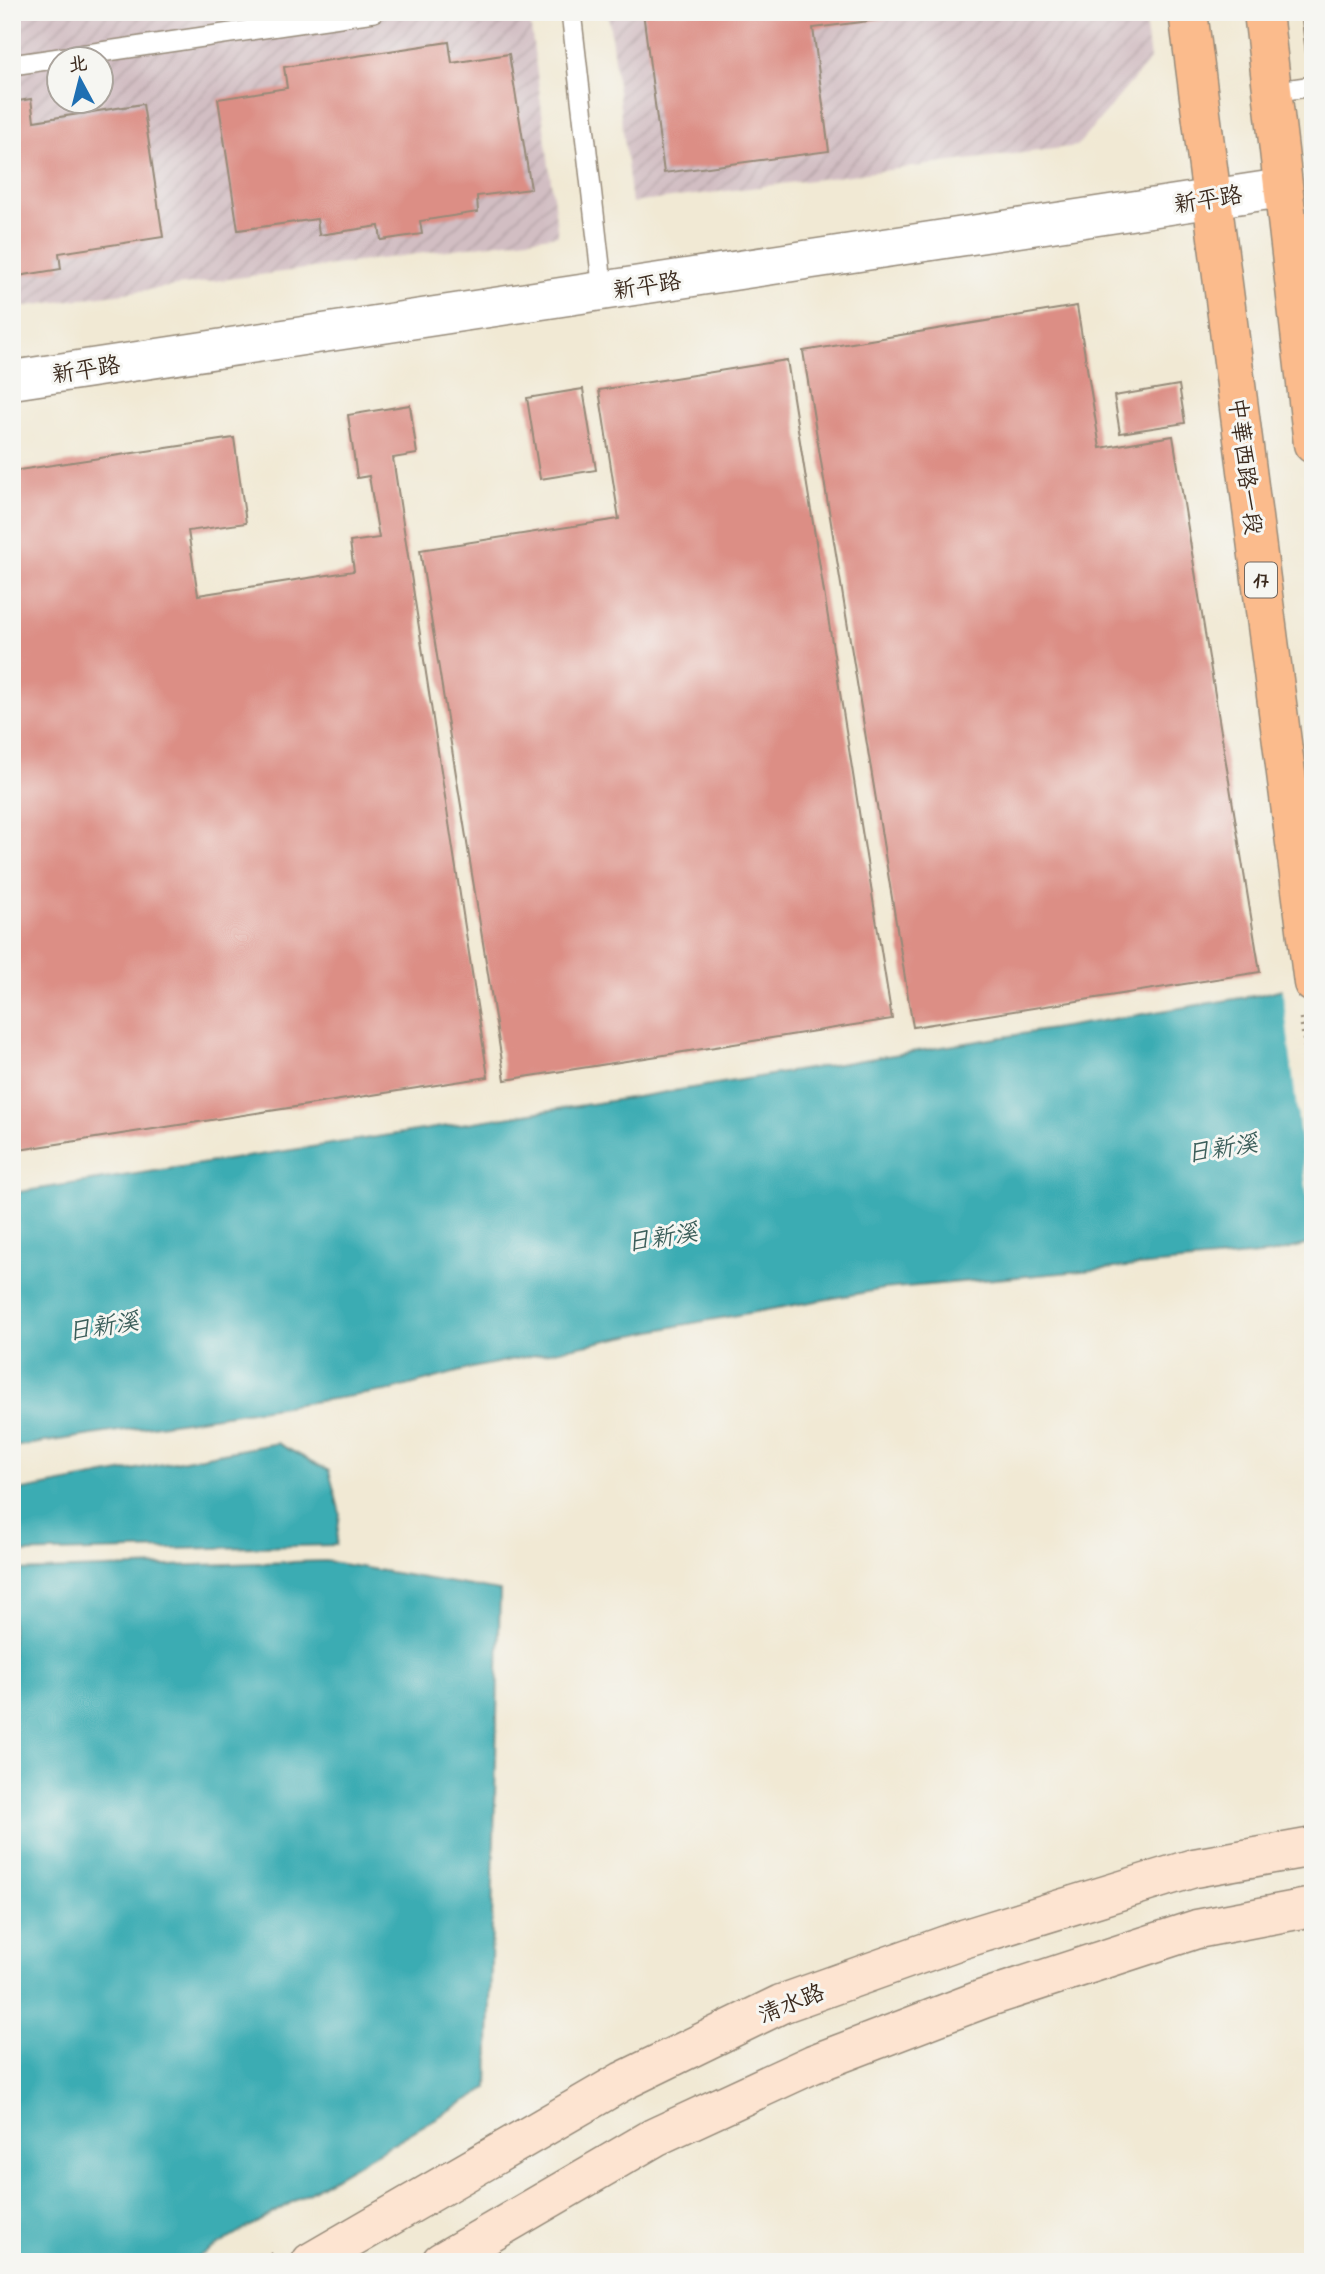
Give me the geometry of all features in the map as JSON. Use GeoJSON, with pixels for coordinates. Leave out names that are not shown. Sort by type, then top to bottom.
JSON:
{"type":"FeatureCollection","features":[{"type":"Feature","properties":{"kind":"main road","name":"中華西路一段"},"geometry":{"type":"LineString","coordinates":[[1188,12],[1309,921],[1311,972]]}},
{"type":"Feature","properties":{"kind":"main road"},"geometry":{"type":"LineString","coordinates":[[1263,12],[1282,188],[1309,378],[1313,444]]}},
{"type":"Feature","properties":{"kind":"street","name":"新平路"},"geometry":{"type":"LineString","coordinates":[[12,380],[1282,188]]}},
{"type":"Feature","properties":{"kind":"street","name":"清水路"},"geometry":{"type":"LineString","coordinates":[[312,2262],[623,2081],[781,2004],[960,1940],[1194,1868],[1313,1847]]}},
{"type":"Feature","properties":{"kind":"street"},"geometry":{"type":"LineString","coordinates":[[441,2262],[655,2137],[813,2064],[983,1999],[1197,1929],[1313,1907]]}},
{"type":"Feature","properties":{"kind":"lane"},"geometry":{"type":"LineString","coordinates":[[12,65],[374,12]]}},
{"type":"Feature","properties":{"kind":"lane"},"geometry":{"type":"LineString","coordinates":[[571,12],[603,292]]}},
{"type":"Feature","properties":{"kind":"lane"},"geometry":{"type":"LineString","coordinates":[[1272,92],[1313,86]]}},
{"type":"Feature","properties":{"kind":"shaded area"},"geometry":{"type":"Polygon","coordinates":[[[12,12],[529,12],[558,235],[12,308],[12,12]]]}},
{"type":"Feature","properties":{"kind":"shaded area"},"geometry":{"type":"Polygon","coordinates":[[[608,12],[1144,12],[1150,60],[1077,146],[632,203],[608,12]]]}},
{"type":"Feature","properties":{"kind":"water","name":"日新溪"},"geometry":{"type":"Polygon","coordinates":[[[1313,981],[1313,1243],[1270,1254],[884,1289],[682,1325],[472,1368],[392,1390],[12,1447],[12,1193],[649,1095],[1259,995],[1313,981]]]}},
{"type":"Feature","properties":{"kind":"water"},"geometry":{"type":"Polygon","coordinates":[[[277,1443],[329,1471],[340,1513],[336,1545],[12,1553],[12,1492],[277,1443]]]}},
{"type":"Feature","properties":{"kind":"water"},"geometry":{"type":"Polygon","coordinates":[[[325,1561],[500,1591],[488,2088],[189,2262],[12,2262],[12,1571],[325,1561]]]}},
{"type":"Feature","properties":{"kind":"pier"},"geometry":{"type":"Polygon","coordinates":[[[1313,977],[1313,1243],[1282,985],[1313,977]]]}},
{"type":"Feature","properties":{"kind":"building"},"geometry":{"type":"Polygon","coordinates":[[[643,12],[925,14],[813,28],[829,151],[664,173],[643,12]]]}},
{"type":"Feature","properties":{"kind":"building"},"geometry":{"type":"Polygon","coordinates":[[[1301,12],[1313,12],[1313,53],[1306,54],[1301,12]]]}},
{"type":"Feature","properties":{"kind":"building"},"geometry":{"type":"Polygon","coordinates":[[[449,42],[452,63],[509,54],[531,189],[477,196],[478,212],[420,221],[422,234],[381,240],[379,226],[319,235],[317,219],[238,230],[218,99],[287,88],[284,67],[449,42]]]}},
{"type":"Feature","properties":{"kind":"building"},"geometry":{"type":"Polygon","coordinates":[[[31,99],[34,121],[66,116],[116,116],[116,108],[143,104],[163,237],[59,253],[61,269],[12,277],[12,102],[31,99]]]}},
{"type":"Feature","properties":{"kind":"building"},"geometry":{"type":"Polygon","coordinates":[[[1077,306],[1100,448],[1173,436],[1260,972],[913,1027],[803,351],[1077,306]]]}},
{"type":"Feature","properties":{"kind":"building"},"geometry":{"type":"Polygon","coordinates":[[[787,360],[892,1019],[505,1080],[420,550],[619,519],[599,390],[787,360]]]}},
{"type":"Feature","properties":{"kind":"building"},"geometry":{"type":"Polygon","coordinates":[[[1179,385],[1185,423],[1120,433],[1114,396],[1179,385]]]}},
{"type":"Feature","properties":{"kind":"building"},"geometry":{"type":"Polygon","coordinates":[[[583,389],[596,470],[540,479],[527,398],[583,389]]]}},
{"type":"Feature","properties":{"kind":"building"},"geometry":{"type":"Polygon","coordinates":[[[410,405],[417,454],[393,458],[488,1077],[12,1151],[12,471],[234,438],[246,523],[188,531],[198,595],[354,571],[350,542],[379,538],[369,476],[357,478],[348,415],[410,405]]]}}]}
